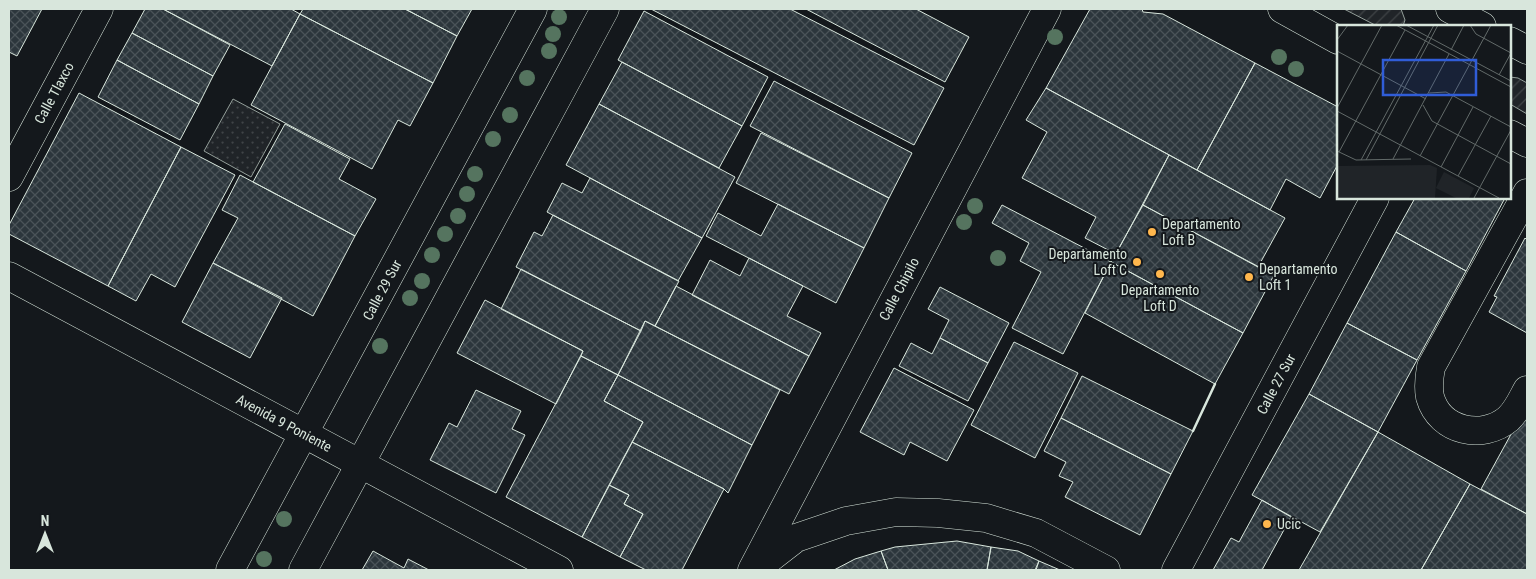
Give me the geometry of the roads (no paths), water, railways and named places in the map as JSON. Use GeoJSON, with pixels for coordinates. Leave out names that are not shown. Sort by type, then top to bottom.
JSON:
{"type":"FeatureCollection","features":[{"type":"Feature","properties":{"kind":"street","name":"Calle Tlaxco"},"geometry":{"type":"LineString","coordinates":[[9,176],[99,9]]}},
{"type":"Feature","properties":{"kind":"street","name":"Calle 29 Sur"},"geometry":{"type":"LineString","coordinates":[[230,570],[534,9]]}},
{"type":"Feature","properties":{"kind":"street"},"geometry":{"type":"LineString","coordinates":[[303,570],[605,9]]}},
{"type":"Feature","properties":{"kind":"street","name":"Calle Chipilo"},"geometry":{"type":"LineString","coordinates":[[753,570],[1047,9]]}},
{"type":"Feature","properties":{"kind":"street"},"geometry":{"type":"LineString","coordinates":[[1282,9],[1337,39]]}},
{"type":"Feature","properties":{"kind":"street"},"geometry":{"type":"LineString","coordinates":[[1511,42],[1527,50]]}},
{"type":"Feature","properties":{"kind":"street"},"geometry":{"type":"LineString","coordinates":[[1511,135],[1527,143]]}},
{"type":"Feature","properties":{"kind":"street"},"geometry":{"type":"LineString","coordinates":[[1527,193],[1431,367],[1428,383],[1431,399],[1438,413],[1450,424],[1465,430],[1481,431],[1497,427],[1510,418],[1527,390]]}},
{"type":"Feature","properties":{"kind":"street","name":"Calle 27 Sur"},"geometry":{"type":"LineString","coordinates":[[1176,570],[1374,199]]}},
{"type":"Feature","properties":{"kind":"street","name":"Avenida 9 Poniente"},"geometry":{"type":"LineString","coordinates":[[9,276],[559,570]]}},
{"type":"Feature","properties":{"kind":"street"},"geometry":{"type":"LineString","coordinates":[[753,570],[796,538],[846,521],[896,512],[938,513],[986,518],[1036,533],[1106,570]]}},
{"type":"Feature","properties":{"kind":"place","name":"Departamento Loft B"},"geometry":{"type":"Point","coordinates":[1152,232]}},
{"type":"Feature","properties":{"kind":"place","name":"Departamento Loft C"},"geometry":{"type":"Point","coordinates":[1137,262]}},
{"type":"Feature","properties":{"kind":"place","name":"Departamento Loft D"},"geometry":{"type":"Point","coordinates":[1160,274]}},
{"type":"Feature","properties":{"kind":"place","name":"Departamento Loft 1"},"geometry":{"type":"Point","coordinates":[1249,277]}},
{"type":"Feature","properties":{"kind":"place","name":"Ucic"},"geometry":{"type":"Point","coordinates":[1267,524]}}]}
